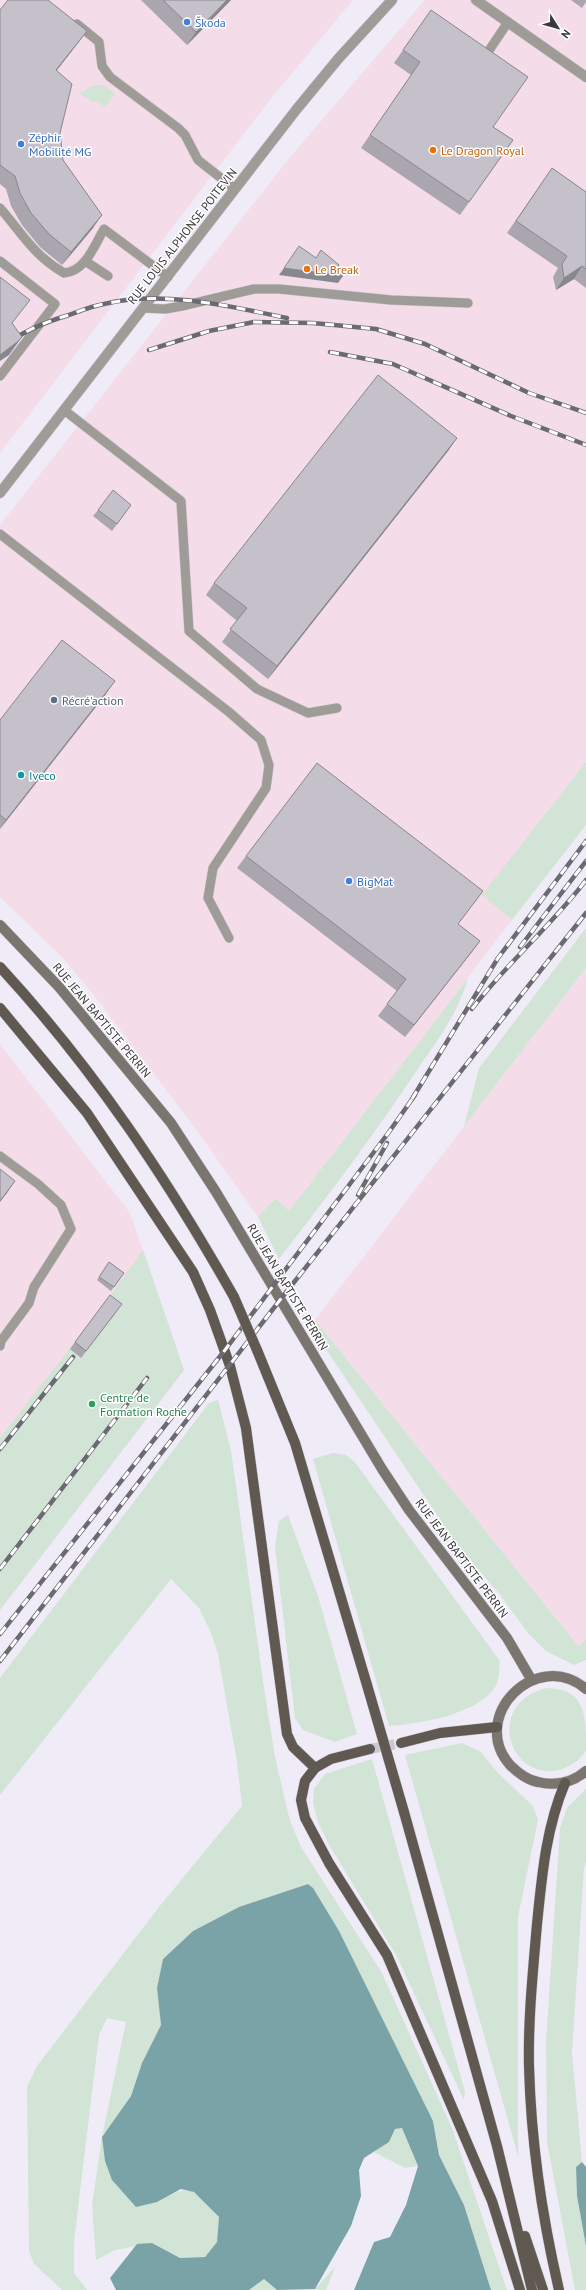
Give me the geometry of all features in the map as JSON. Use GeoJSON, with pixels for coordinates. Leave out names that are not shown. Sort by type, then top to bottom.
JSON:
{"type":"FeatureCollection","features":[{"type":"Feature","properties":{"kind":"main road","name":"RUE JEAN BAPTISTE PERRIN"},"geometry":{"type":"LineString","coordinates":[[0,925],[59,987],[171,1123],[216,1192],[386,1475],[409,1510],[507,1638],[531,1679]]}},
{"type":"Feature","properties":{"kind":"main road"},"geometry":{"type":"LineString","coordinates":[[0,967],[89,1071],[134,1134],[197,1232],[234,1297],[257,1350],[295,1443],[404,1812],[497,2146],[542,2290]]}},
{"type":"Feature","properties":{"kind":"main road"},"geometry":{"type":"LineString","coordinates":[[0,1008],[87,1113],[193,1272],[210,1310],[230,1366],[246,1428],[286,1734],[293,1747],[315,1768]]}},
{"type":"Feature","properties":{"kind":"main road"},"geometry":{"type":"LineString","coordinates":[[586,1688],[579,1683],[564,1677],[547,1676],[531,1679],[514,1691],[502,1707],[497,1727],[499,1744],[506,1760],[517,1772],[537,1782],[548,1784],[565,1783],[580,1777],[586,1771]]}},
{"type":"Feature","properties":{"kind":"main road"},"geometry":{"type":"LineString","coordinates":[[401,1743],[440,1733],[497,1727]]}},
{"type":"Feature","properties":{"kind":"main road"},"geometry":{"type":"LineString","coordinates":[[370,1749],[331,1759],[315,1768],[305,1781],[301,1800],[305,1818],[329,1863],[387,1954],[492,2201],[520,2290]]}},
{"type":"Feature","properties":{"kind":"main road"},"geometry":{"type":"LineString","coordinates":[[559,2290],[538,2180],[529,2064],[531,2006],[541,1879],[554,1808],[565,1783]]}},
{"type":"Feature","properties":{"kind":"main road"},"geometry":{"type":"LineString","coordinates":[[497,2146],[532,2290]]}},
{"type":"Feature","properties":{"kind":"street","name":"RUE LOUIS ALPHONSE POITEVIN"},"geometry":{"type":"LineString","coordinates":[[0,494],[235,189],[334,65],[392,0]]}},
{"type":"Feature","properties":{"kind":"street"},"geometry":{"type":"LineString","coordinates":[[476,0],[586,77]]}},
{"type":"Feature","properties":{"kind":"lane"},"geometry":{"type":"LineString","coordinates":[[69,19],[99,42],[102,66],[110,77],[178,128],[185,135],[198,160],[235,189]]}},
{"type":"Feature","properties":{"kind":"lane"},"geometry":{"type":"LineString","coordinates":[[488,52],[508,22]]}},
{"type":"Feature","properties":{"kind":"lane"},"geometry":{"type":"LineString","coordinates":[[0,208],[22,237],[57,269],[64,273],[73,272],[85,261],[104,229],[168,276]]}},
{"type":"Feature","properties":{"kind":"lane"},"geometry":{"type":"LineString","coordinates":[[0,261],[55,304],[0,376]]}},
{"type":"Feature","properties":{"kind":"lane"},"geometry":{"type":"LineString","coordinates":[[85,261],[108,276]]}},
{"type":"Feature","properties":{"kind":"lane"},"geometry":{"type":"LineString","coordinates":[[143,308],[165,309],[254,289],[279,289],[391,300],[468,303]]}},
{"type":"Feature","properties":{"kind":"lane"},"geometry":{"type":"LineString","coordinates":[[64,410],[181,501],[189,631],[257,689],[308,714],[337,708]]}},
{"type":"Feature","properties":{"kind":"lane"},"geometry":{"type":"LineString","coordinates":[[0,534],[229,712],[261,740],[269,765],[266,788],[213,868],[208,898],[229,938]]}},
{"type":"Feature","properties":{"kind":"lane"},"geometry":{"type":"LineString","coordinates":[[0,1156],[38,1184],[61,1205],[72,1229],[34,1287],[29,1303],[1,1341],[0,1346]]}},
{"type":"Feature","properties":{"kind":"shaded area"},"geometry":{"type":"Polygon","coordinates":[[[0,0],[353,0],[269,101],[0,453],[0,0]]]}},
{"type":"Feature","properties":{"kind":"shaded area"},"geometry":{"type":"Polygon","coordinates":[[[425,0],[586,0],[586,762],[483,895],[512,920],[289,1211],[276,1198],[258,1217],[195,1128],[93,994],[62,957],[0,897],[0,525],[291,156],[425,0]]]}},
{"type":"Feature","properties":{"kind":"shaded area"},"geometry":{"type":"Polygon","coordinates":[[[586,968],[586,1639],[579,1647],[315,1320],[586,968]]]}},
{"type":"Feature","properties":{"kind":"shaded area"},"geometry":{"type":"Polygon","coordinates":[[[0,1044],[130,1213],[184,1370],[0,1610],[0,1044]]]}},
{"type":"Feature","properties":{"kind":"green space"},"geometry":{"type":"Polygon","coordinates":[[[104,85],[115,94],[105,107],[96,100],[93,102],[80,94],[90,87],[104,85]]]}},
{"type":"Feature","properties":{"kind":"green space"},"geometry":{"type":"Polygon","coordinates":[[[586,762],[586,825],[512,920],[482,895],[586,762]]]}},
{"type":"Feature","properties":{"kind":"green space"},"geometry":{"type":"Polygon","coordinates":[[[586,928],[586,968],[464,1126],[479,1068],[586,928]]]}},
{"type":"Feature","properties":{"kind":"green space"},"geometry":{"type":"Polygon","coordinates":[[[468,978],[459,1003],[447,1026],[367,1142],[279,1259],[258,1217],[276,1198],[289,1211],[468,978]]]}},
{"type":"Feature","properties":{"kind":"green space","name":"Centre de Formation Roche"},"geometry":{"type":"Polygon","coordinates":[[[143,1250],[184,1370],[0,1610],[0,1438],[106,1302],[143,1250]]]}},
{"type":"Feature","properties":{"kind":"green space"},"geometry":{"type":"Polygon","coordinates":[[[315,1320],[579,1647],[586,1639],[586,1660],[574,1665],[546,1651],[528,1633],[501,1596],[456,1543],[317,1336],[315,1320]]]}},
{"type":"Feature","properties":{"kind":"green space"},"geometry":{"type":"Polygon","coordinates":[[[218,1400],[231,1450],[265,1695],[275,1757],[290,1821],[301,1847],[382,1973],[452,2128],[507,2290],[491,2290],[464,2205],[439,2155],[433,2121],[308,1884],[239,1907],[193,1931],[163,1959],[157,1988],[161,2025],[142,2063],[131,2096],[102,2137],[126,2022],[107,2018],[99,2035],[74,2241],[74,2273],[87,2290],[62,2290],[34,2264],[29,2251],[27,2087],[37,2066],[159,1907],[242,1806],[237,1762],[218,1654],[211,1633],[199,1608],[171,1579],[0,1795],[0,1678],[209,1403],[218,1400]]]}},
{"type":"Feature","properties":{"kind":"green space"},"geometry":{"type":"Polygon","coordinates":[[[333,1453],[346,1455],[354,1461],[500,1661],[497,1684],[484,1699],[473,1706],[445,1717],[389,1726],[313,1459],[333,1453]]]}},
{"type":"Feature","properties":{"kind":"green space"},"geometry":{"type":"Polygon","coordinates":[[[288,1515],[318,1596],[357,1734],[335,1742],[303,1730],[295,1718],[275,1546],[279,1521],[288,1515]]]}},
{"type":"Feature","properties":{"kind":"green space"},"geometry":{"type":"Polygon","coordinates":[[[547,1688],[570,1693],[581,1706],[584,1716],[586,1751],[574,1763],[559,1770],[541,1770],[526,1764],[516,1753],[510,1738],[510,1723],[515,1708],[528,1696],[547,1688]]]}},
{"type":"Feature","properties":{"kind":"green space"},"geometry":{"type":"Polygon","coordinates":[[[462,1743],[481,1752],[498,1773],[533,1806],[538,1820],[518,1917],[518,2156],[405,1755],[462,1743]]]}},
{"type":"Feature","properties":{"kind":"green space"},"geometry":{"type":"Polygon","coordinates":[[[372,1759],[465,2092],[464,2100],[396,1955],[328,1843],[318,1822],[313,1803],[314,1789],[325,1774],[372,1759]]]}},
{"type":"Feature","properties":{"kind":"green space"},"geometry":{"type":"Polygon","coordinates":[[[586,1789],[586,1862],[584,1868],[572,2053],[582,2162],[576,2167],[577,2196],[586,2246],[586,2290],[575,2290],[547,2142],[546,2042],[560,1828],[567,1808],[586,1789]]]}},
{"type":"Feature","properties":{"kind":"green space"},"geometry":{"type":"Polygon","coordinates":[[[402,2128],[418,2166],[405,2168],[374,2152],[389,2142],[395,2129],[402,2128]]]}},
{"type":"Feature","properties":{"kind":"green space"},"geometry":{"type":"Polygon","coordinates":[[[102,2137],[157,2202],[178,2192],[185,2190],[191,2191],[197,2194],[219,2217],[217,2242],[205,2257],[180,2258],[152,2243],[115,2250],[96,2260],[92,2205],[102,2137]]]}},
{"type":"Feature","properties":{"kind":"green space"},"geometry":{"type":"Polygon","coordinates":[[[335,2267],[326,2290],[313,2290],[315,2289],[335,2267]]]}},
{"type":"Feature","properties":{"kind":"green space"},"geometry":{"type":"Polygon","coordinates":[[[264,2279],[277,2290],[249,2290],[264,2279]]]}},
{"type":"Feature","properties":{"kind":"water"},"geometry":{"type":"Polygon","coordinates":[[[308,1884],[313,1888],[339,1931],[433,2121],[439,2155],[464,2205],[491,2290],[354,2290],[374,2242],[390,2237],[406,2205],[418,2166],[402,2128],[395,2129],[389,2142],[364,2158],[359,2170],[361,2196],[351,2226],[315,2289],[277,2290],[264,2279],[249,2290],[116,2290],[110,2278],[137,2244],[152,2243],[180,2258],[205,2257],[217,2242],[219,2217],[194,2192],[181,2189],[157,2202],[136,2207],[112,2180],[105,2161],[102,2137],[131,2096],[142,2063],[161,2025],[157,1988],[163,1959],[193,1931],[239,1907],[308,1884]]]}},
{"type":"Feature","properties":{"kind":"water"},"geometry":{"type":"Polygon","coordinates":[[[582,2162],[586,2167],[586,2246],[577,2196],[576,2167],[582,2162]]]}},
{"type":"Feature","properties":{"kind":"building"},"geometry":{"type":"Polygon","coordinates":[[[8,0],[48,0],[87,31],[56,70],[72,84],[60,133],[63,160],[102,215],[71,252],[49,234],[31,213],[20,193],[15,176],[0,165],[0,10],[8,0]]]}},
{"type":"Feature","properties":{"kind":"building"},"geometry":{"type":"Polygon","coordinates":[[[163,0],[227,0],[196,32],[163,0]]]}},
{"type":"Feature","properties":{"kind":"building"},"geometry":{"type":"Polygon","coordinates":[[[431,10],[528,77],[493,127],[513,140],[469,202],[370,135],[420,62],[403,50],[431,10]]]}},
{"type":"Feature","properties":{"kind":"building"},"geometry":{"type":"Polygon","coordinates":[[[552,168],[586,192],[586,269],[582,266],[564,278],[562,264],[567,256],[516,221],[552,168]]]}},
{"type":"Feature","properties":{"kind":"building"},"geometry":{"type":"Polygon","coordinates":[[[299,246],[316,258],[321,250],[339,265],[335,271],[343,276],[284,268],[299,246]]]}},
{"type":"Feature","properties":{"kind":"building"},"geometry":{"type":"Polygon","coordinates":[[[0,277],[30,300],[12,323],[22,337],[0,355],[0,277]]]}},
{"type":"Feature","properties":{"kind":"building"},"geometry":{"type":"Polygon","coordinates":[[[378,375],[457,438],[277,666],[230,629],[247,608],[214,583],[378,375]]]}},
{"type":"Feature","properties":{"kind":"building"},"geometry":{"type":"Polygon","coordinates":[[[113,490],[131,505],[117,524],[98,510],[113,490]]]}},
{"type":"Feature","properties":{"kind":"building","name":"Iveco"},"geometry":{"type":"Polygon","coordinates":[[[62,640],[115,681],[6,820],[0,815],[0,720],[62,640]]]}},
{"type":"Feature","properties":{"kind":"building"},"geometry":{"type":"Polygon","coordinates":[[[317,763],[483,891],[458,924],[480,941],[414,1025],[387,1004],[406,979],[246,856],[317,763]]]}},
{"type":"Feature","properties":{"kind":"building"},"geometry":{"type":"Polygon","coordinates":[[[0,1169],[15,1181],[0,1201],[0,1169]]]}},
{"type":"Feature","properties":{"kind":"building"},"geometry":{"type":"Polygon","coordinates":[[[109,1262],[124,1273],[114,1287],[99,1277],[109,1262]]]}},
{"type":"Feature","properties":{"kind":"building"},"geometry":{"type":"Polygon","coordinates":[[[110,1295],[122,1304],[86,1351],[75,1342],[110,1295]]]}},
{"type":"Feature","properties":{"kind":"tunnel"},"geometry":{"type":"LineString","coordinates":[[370,1749],[401,1743]]}},
{"type":"Feature","properties":{"kind":"railway"},"geometry":{"type":"LineString","coordinates":[[11,341],[32,329],[54,320],[95,306],[127,300],[173,299],[196,301],[287,318]]}},
{"type":"Feature","properties":{"kind":"railway"},"geometry":{"type":"LineString","coordinates":[[149,350],[209,331],[254,322],[313,323],[376,329],[425,344],[529,393],[586,413]]}},
{"type":"Feature","properties":{"kind":"railway"},"geometry":{"type":"LineString","coordinates":[[330,352],[393,364],[511,416],[586,445]]}},
{"type":"Feature","properties":{"kind":"railway"},"geometry":{"type":"LineString","coordinates":[[412,1099],[498,958],[586,841]]}},
{"type":"Feature","properties":{"kind":"railway"},"geometry":{"type":"LineString","coordinates":[[520,947],[586,861]]}},
{"type":"Feature","properties":{"kind":"railway"},"geometry":{"type":"LineString","coordinates":[[472,1009],[586,880]]}},
{"type":"Feature","properties":{"kind":"railway"},"geometry":{"type":"LineString","coordinates":[[0,1661],[280,1300],[586,913]]}},
{"type":"Feature","properties":{"kind":"railway"},"geometry":{"type":"LineString","coordinates":[[0,1634],[225,1350],[389,1132],[415,1095]]}},
{"type":"Feature","properties":{"kind":"railway"},"geometry":{"type":"LineString","coordinates":[[358,1195],[387,1143]]}},
{"type":"Feature","properties":{"kind":"railway"},"geometry":{"type":"LineString","coordinates":[[0,1449],[73,1357]]}},
{"type":"Feature","properties":{"kind":"railway"},"geometry":{"type":"LineString","coordinates":[[0,1569],[147,1378]]}},
{"type":"Feature","properties":{"kind":"place","name":"Škoda"},"geometry":{"type":"Point","coordinates":[187,22]}},
{"type":"Feature","properties":{"kind":"place","name":"Zéphir Mobilité MG"},"geometry":{"type":"Point","coordinates":[21,144]}},
{"type":"Feature","properties":{"kind":"place","name":"Le Dragon Royal"},"geometry":{"type":"Point","coordinates":[433,150]}},
{"type":"Feature","properties":{"kind":"place","name":"Le Break"},"geometry":{"type":"Point","coordinates":[307,269]}},
{"type":"Feature","properties":{"kind":"place","name":"Récré'action"},"geometry":{"type":"Point","coordinates":[54,700]}},
{"type":"Feature","properties":{"kind":"place","name":"Iveco"},"geometry":{"type":"Point","coordinates":[21,775]}},
{"type":"Feature","properties":{"kind":"place","name":"BigMat"},"geometry":{"type":"Point","coordinates":[349,881]}},
{"type":"Feature","properties":{"kind":"place","name":"Centre de Formation Roche"},"geometry":{"type":"Point","coordinates":[92,1404]}}]}
